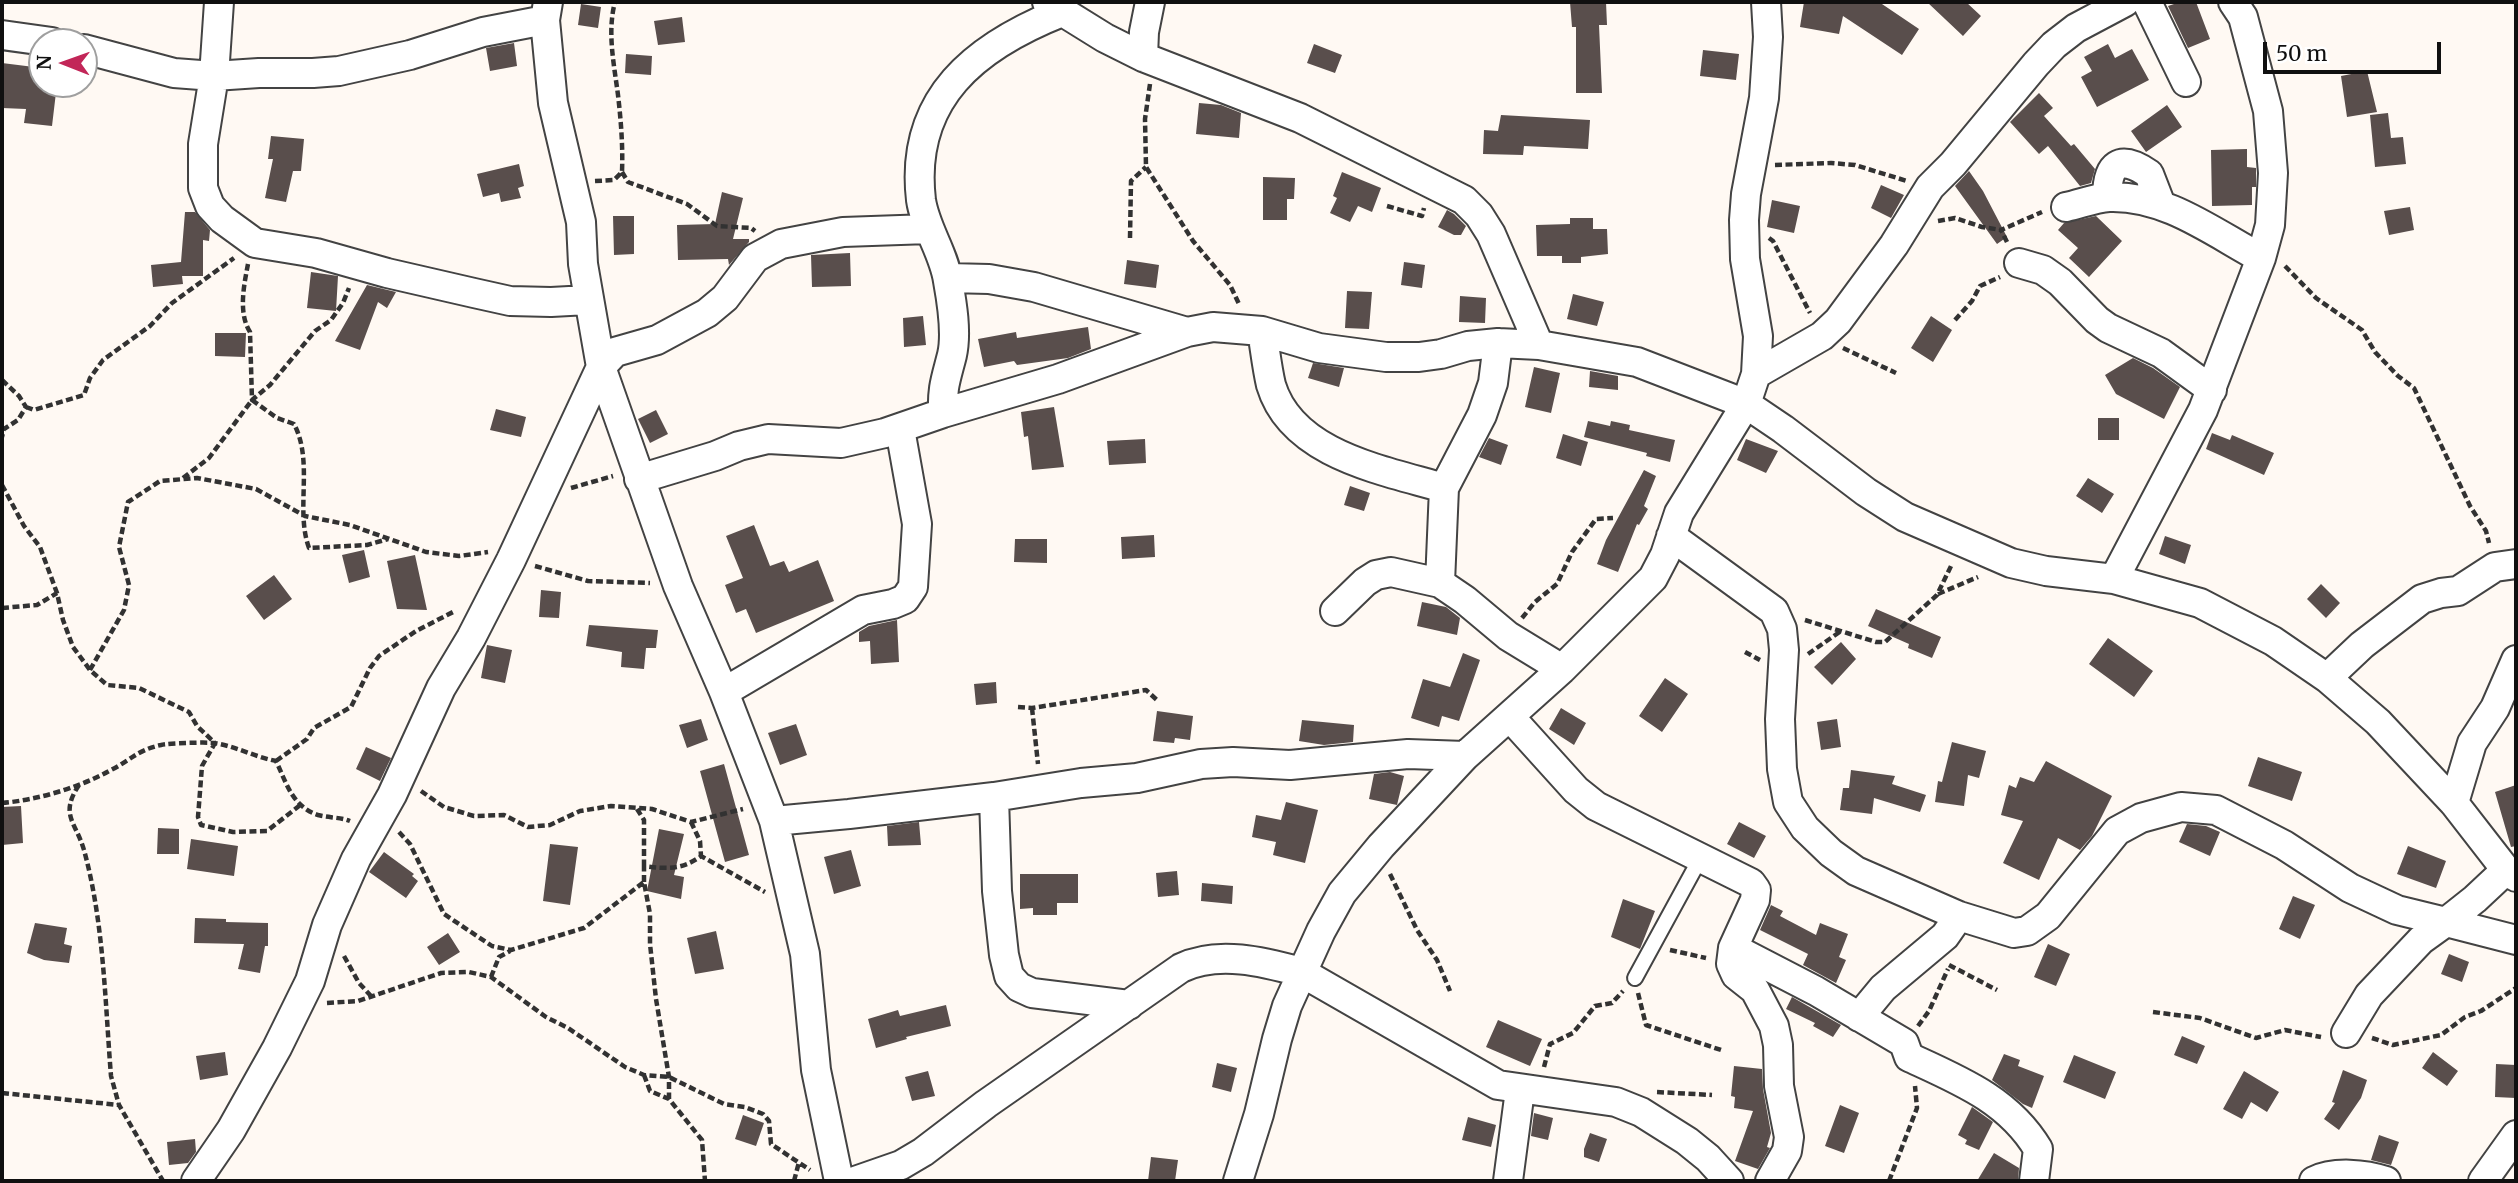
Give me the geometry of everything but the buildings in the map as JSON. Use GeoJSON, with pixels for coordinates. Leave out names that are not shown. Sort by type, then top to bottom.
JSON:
{"type":"FeatureCollection","features":[{"type":"Feature","properties":{"kind":"street"},"geometry":{"type":"LineString","coordinates":[[219,2],[214,76],[203,144],[203,188],[211,206],[222,219],[255,243],[316,253],[510,301],[588,300]]}},
{"type":"Feature","properties":{"kind":"street"},"geometry":{"type":"LineString","coordinates":[[1143,57],[1144,32],[1150,2]]}},
{"type":"Feature","properties":{"kind":"street"},"geometry":{"type":"LineString","coordinates":[[1238,1181],[1262,1104],[1276,1038],[1301,972],[1342,893],[1381,846],[1465,756],[1562,668],[1653,578],[1665,555],[1679,513],[1746,404],[1756,374],[1759,336],[1745,259],[1744,220],[1767,68],[1766,2]]}},
{"type":"Feature","properties":{"kind":"street"},"geometry":{"type":"LineString","coordinates":[[1756,374],[1822,336],[1838,321],[1894,245],[1930,187],[1953,164],[2054,45],[2076,28],[2125,2]]}},
{"type":"Feature","properties":{"kind":"street"},"geometry":{"type":"LineString","coordinates":[[2147,2],[2186,82]]}},
{"type":"Feature","properties":{"kind":"street"},"geometry":{"type":"LineString","coordinates":[[2114,579],[2212,390],[2271,260],[2273,173],[2268,111],[2242,17],[2233,2]]}},
{"type":"Feature","properties":{"kind":"street"},"geometry":{"type":"LineString","coordinates":[[943,412],[942,391],[952,354],[953,322],[948,278],[921,201],[924,136],[939,102],[959,74],[983,52],[1054,7],[1143,57],[1300,118],[1464,200],[1479,215],[1491,234],[1539,345]]}},
{"type":"Feature","properties":{"kind":"street"},"geometry":{"type":"LineString","coordinates":[[98,53],[174,73],[214,76],[339,71],[410,55],[546,11],[553,103],[581,222],[588,300],[601,368],[678,586],[724,692],[774,821],[808,977],[829,1178]]}},
{"type":"Feature","properties":{"kind":"street"},"geometry":{"type":"LineString","coordinates":[[2,36],[28,37]]}},
{"type":"Feature","properties":{"kind":"street"},"geometry":{"type":"LineString","coordinates":[[2066,207],[2107,197],[2161,205],[2271,260]]}},
{"type":"Feature","properties":{"kind":"street"},"geometry":{"type":"LineString","coordinates":[[196,1181],[231,1130],[310,981],[327,925],[442,688],[514,554],[601,368],[615,352],[657,340],[707,313],[725,298],[755,258],[781,244],[843,232],[929,229]]}},
{"type":"Feature","properties":{"kind":"street"},"geometry":{"type":"LineString","coordinates":[[2019,263],[2043,270],[2060,282],[2108,328],[2161,353],[2212,390]]}},
{"type":"Feature","properties":{"kind":"street"},"geometry":{"type":"LineString","coordinates":[[948,278],[989,279],[1034,287],[1187,332]]}},
{"type":"Feature","properties":{"kind":"street"},"geometry":{"type":"LineString","coordinates":[[639,479],[751,442],[768,439],[841,443],[900,429],[943,412],[1069,375],[1187,332],[1213,327],[1253,330],[1320,348],[1385,357],[1419,357],[1468,346],[1498,343],[1539,345],[1637,362],[1746,404],[1866,492],[1905,517],[1963,543],[2011,563],[2046,571],[2114,579],[2200,603],[2273,641],[2327,678],[2378,722],[2454,803],[2511,874],[2421,940],[2369,995],[2346,1033]]}},
{"type":"Feature","properties":{"kind":"street"},"geometry":{"type":"LineString","coordinates":[[1253,330],[1272,386],[1285,413],[1319,444],[1339,457],[1444,488]]}},
{"type":"Feature","properties":{"kind":"street"},"geometry":{"type":"LineString","coordinates":[[1440,583],[1440,532],[1444,488],[1482,415],[1493,383],[1498,343]]}},
{"type":"Feature","properties":{"kind":"street"},"geometry":{"type":"LineString","coordinates":[[724,692],[863,610],[905,599],[913,587],[917,524],[900,429]]}},
{"type":"Feature","properties":{"kind":"street"},"geometry":{"type":"LineString","coordinates":[[1671,536],[1774,611],[1782,629],[1784,650],[1780,719],[1782,769],[1788,802],[1805,828],[1831,853],[1856,871],[1959,916],[2014,933],[2027,931],[2048,916],[2116,831],[2141,818],[2181,807],[2216,810],[2284,845],[2350,888],[2397,910],[2516,940]]}},
{"type":"Feature","properties":{"kind":"street"},"geometry":{"type":"LineString","coordinates":[[2327,678],[2362,645],[2422,599],[2441,593],[2458,592],[2506,566]]}},
{"type":"Feature","properties":{"kind":"street"},"geometry":{"type":"LineString","coordinates":[[1335,611],[1364,582],[1376,575],[1391,572],[1440,583],[1508,636],[1562,668]]}},
{"type":"Feature","properties":{"kind":"street"},"geometry":{"type":"LineString","coordinates":[[2454,803],[2472,743],[2495,708],[2516,660]]}},
{"type":"Feature","properties":{"kind":"street"},"geometry":{"type":"LineString","coordinates":[[1510,717],[1576,790],[1597,806],[1751,883],[1756,890],[1755,900],[1732,956],[1736,975],[1755,990],[1774,1026],[1778,1045],[1779,1086],[1789,1137],[1787,1151],[1770,1181]]}},
{"type":"Feature","properties":{"kind":"street"},"geometry":{"type":"LineString","coordinates":[[774,821],[1137,778],[1201,764],[1233,762],[1290,765],[1408,754],[1465,756]]}},
{"type":"Feature","properties":{"kind":"street"},"geometry":{"type":"LineString","coordinates":[[994,797],[997,891],[1009,976],[1019,987],[1032,993],[1129,1005]]}},
{"type":"Feature","properties":{"kind":"street"},"geometry":{"type":"LineString","coordinates":[[1859,1017],[1884,988],[1940,956],[1945,936],[1959,916]]}},
{"type":"Feature","properties":{"kind":"street"},"geometry":{"type":"LineString","coordinates":[[1732,956],[1816,991],[1904,1043],[1909,1057],[1996,1101],[2014,1118],[2038,1149],[2034,1181]]}},
{"type":"Feature","properties":{"kind":"street"},"geometry":{"type":"LineString","coordinates":[[855,1181],[901,1165],[923,1152],[986,1104],[1181,968],[1208,958],[1270,964],[1301,972],[1471,1072],[1498,1085],[1616,1102],[1642,1112],[1687,1141],[1708,1158],[1729,1181]]}},
{"type":"Feature","properties":{"kind":"street"},"geometry":{"type":"LineString","coordinates":[[1508,1181],[1529,1091]]}},
{"type":"Feature","properties":{"kind":"street"},"geometry":{"type":"LineString","coordinates":[[2483,1181],[2516,1135]]}},
{"type":"Feature","properties":{"kind":"street"},"geometry":{"type":"LineString","coordinates":[[2314,1181],[2359,1175],[2386,1181]]}},
{"type":"Feature","properties":{"kind":"lane"},"geometry":{"type":"LineString","coordinates":[[1635,978],[1701,857]]}},
{"type":"Feature","properties":{"kind":"path"},"geometry":{"type":"LineString","coordinates":[[615,2],[611,46],[620,119],[622,172],[628,182],[687,204],[717,226],[751,228],[765,238],[781,244]]}},
{"type":"Feature","properties":{"kind":"path"},"geometry":{"type":"LineString","coordinates":[[1143,57],[1153,72],[1145,119],[1146,167],[1192,241],[1230,285],[1253,330]]}},
{"type":"Feature","properties":{"kind":"path"},"geometry":{"type":"LineString","coordinates":[[1753,165],[1855,165],[1930,187]]}},
{"type":"Feature","properties":{"kind":"path"},"geometry":{"type":"LineString","coordinates":[[1130,237],[1131,181],[1146,167]]}},
{"type":"Feature","properties":{"kind":"path"},"geometry":{"type":"LineString","coordinates":[[573,181],[614,180],[622,172]]}},
{"type":"Feature","properties":{"kind":"path"},"geometry":{"type":"LineString","coordinates":[[1934,222],[1955,218],[2001,230]]}},
{"type":"Feature","properties":{"kind":"path"},"geometry":{"type":"LineString","coordinates":[[1773,241],[1822,336],[1896,373]]}},
{"type":"Feature","properties":{"kind":"path"},"geometry":{"type":"LineString","coordinates":[[252,400],[250,332],[245,324],[244,288],[255,243]]}},
{"type":"Feature","properties":{"kind":"path"},"geometry":{"type":"LineString","coordinates":[[2,380],[26,407],[34,410],[83,395],[90,378],[103,360],[150,326],[172,303],[255,243]]}},
{"type":"Feature","properties":{"kind":"path"},"geometry":{"type":"LineString","coordinates":[[2271,260],[2293,272],[2316,298],[2362,330],[2375,352],[2414,388],[2470,506],[2506,566]]}},
{"type":"Feature","properties":{"kind":"path"},"geometry":{"type":"LineString","coordinates":[[182,479],[209,458],[252,400],[270,385],[314,331],[331,320],[343,303],[361,266]]}},
{"type":"Feature","properties":{"kind":"path"},"geometry":{"type":"LineString","coordinates":[[252,400],[276,418],[294,424],[301,437],[304,534],[309,548],[367,545],[388,539]]}},
{"type":"Feature","properties":{"kind":"path"},"geometry":{"type":"LineString","coordinates":[[2,437],[4,429],[19,420],[26,407]]}},
{"type":"Feature","properties":{"kind":"path"},"geometry":{"type":"LineString","coordinates":[[550,474],[566,489],[627,471],[639,479]]}},
{"type":"Feature","properties":{"kind":"path"},"geometry":{"type":"LineString","coordinates":[[90,670],[124,610],[129,585],[119,547],[128,502],[160,481],[197,478],[256,489],[305,516],[350,525],[426,552],[459,556],[514,554],[588,581],[678,586]]}},
{"type":"Feature","properties":{"kind":"path"},"geometry":{"type":"LineString","coordinates":[[2,485],[24,526],[40,547],[57,593],[62,620],[73,647],[90,670],[107,685],[139,688],[189,712],[197,726],[215,743]]}},
{"type":"Feature","properties":{"kind":"path"},"geometry":{"type":"LineString","coordinates":[[1508,636],[1535,602],[1557,584],[1572,552],[1596,519],[1613,518]]}},
{"type":"Feature","properties":{"kind":"path"},"geometry":{"type":"LineString","coordinates":[[1937,594],[1963,543]]}},
{"type":"Feature","properties":{"kind":"path"},"geometry":{"type":"LineString","coordinates":[[1774,611],[1876,642],[1885,642],[1937,594],[2011,563]]}},
{"type":"Feature","properties":{"kind":"path"},"geometry":{"type":"LineString","coordinates":[[2,608],[37,605],[57,593]]}},
{"type":"Feature","properties":{"kind":"path"},"geometry":{"type":"LineString","coordinates":[[2,803],[28,799],[79,784],[119,766],[139,750],[164,744],[215,743],[276,761],[307,739],[314,729],[351,707],[370,668],[379,656],[415,631],[437,622],[464,604]]}},
{"type":"Feature","properties":{"kind":"path"},"geometry":{"type":"LineString","coordinates":[[1017,708],[1146,690],[1158,701]]}},
{"type":"Feature","properties":{"kind":"path"},"geometry":{"type":"LineString","coordinates":[[1032,708],[1041,789]]}},
{"type":"Feature","properties":{"kind":"path"},"geometry":{"type":"LineString","coordinates":[[215,743],[202,766],[198,809],[201,825],[233,832],[267,831],[299,806]]}},
{"type":"Feature","properties":{"kind":"path"},"geometry":{"type":"LineString","coordinates":[[276,761],[299,806],[321,816],[337,816],[366,827],[375,824],[410,844],[444,914],[492,946],[512,950]]}},
{"type":"Feature","properties":{"kind":"path"},"geometry":{"type":"LineString","coordinates":[[402,772],[426,796],[444,807],[474,816],[504,816],[528,827],[550,825],[580,811],[611,806],[652,809],[691,822],[752,806],[774,821]]}},
{"type":"Feature","properties":{"kind":"path"},"geometry":{"type":"LineString","coordinates":[[79,784],[69,800],[93,895],[111,1076],[119,1105],[163,1181]]}},
{"type":"Feature","properties":{"kind":"path"},"geometry":{"type":"LineString","coordinates":[[637,808],[644,820],[644,882],[650,914],[650,944],[656,999],[669,1077],[669,1099]]}},
{"type":"Feature","properties":{"kind":"path"},"geometry":{"type":"LineString","coordinates":[[691,822],[700,841],[701,856]]}},
{"type":"Feature","properties":{"kind":"path"},"geometry":{"type":"LineString","coordinates":[[1381,846],[1393,886],[1437,960],[1450,991]]}},
{"type":"Feature","properties":{"kind":"path"},"geometry":{"type":"LineString","coordinates":[[644,866],[668,869],[688,865],[701,856]]}},
{"type":"Feature","properties":{"kind":"path"},"geometry":{"type":"LineString","coordinates":[[701,856],[794,906]]}},
{"type":"Feature","properties":{"kind":"path"},"geometry":{"type":"LineString","coordinates":[[491,977],[499,957],[512,950],[584,928],[644,882]]}},
{"type":"Feature","properties":{"kind":"path"},"geometry":{"type":"LineString","coordinates":[[1652,946],[1732,956]]}},
{"type":"Feature","properties":{"kind":"path"},"geometry":{"type":"LineString","coordinates":[[321,950],[337,947],[359,983],[371,996]]}},
{"type":"Feature","properties":{"kind":"path"},"geometry":{"type":"LineString","coordinates":[[1904,1043],[1929,1011],[1940,956],[1997,990]]}},
{"type":"Feature","properties":{"kind":"path"},"geometry":{"type":"LineString","coordinates":[[292,1016],[320,1003],[358,1001],[441,973],[469,972],[491,977],[546,1017],[568,1028],[625,1068],[644,1075],[669,1077],[724,1104],[745,1107],[763,1114],[769,1121],[771,1144],[782,1153],[800,1161],[806,1168],[829,1178]]}},
{"type":"Feature","properties":{"kind":"path"},"geometry":{"type":"LineString","coordinates":[[1635,978],[1646,1025],[1721,1050]]}},
{"type":"Feature","properties":{"kind":"path"},"geometry":{"type":"LineString","coordinates":[[1529,1091],[1550,1044],[1573,1033],[1595,1006],[1612,1003],[1635,978]]}},
{"type":"Feature","properties":{"kind":"path"},"geometry":{"type":"LineString","coordinates":[[2153,1012],[2200,1018],[2256,1038],[2286,1030],[2329,1039],[2340,1038],[2346,1033],[2393,1045],[2441,1035],[2465,1017],[2481,1011],[2516,988]]}},
{"type":"Feature","properties":{"kind":"path"},"geometry":{"type":"LineString","coordinates":[[644,1075],[650,1091],[669,1099],[702,1140],[705,1181]]}},
{"type":"Feature","properties":{"kind":"path"},"geometry":{"type":"LineString","coordinates":[[2,1093],[119,1105]]}},
{"type":"Feature","properties":{"kind":"path"},"geometry":{"type":"LineString","coordinates":[[1889,1181],[1917,1108],[1918,1097]]}},
{"type":"Feature","properties":{"kind":"path"},"geometry":{"type":"LineString","coordinates":[[794,1181],[800,1161]]}}]}
